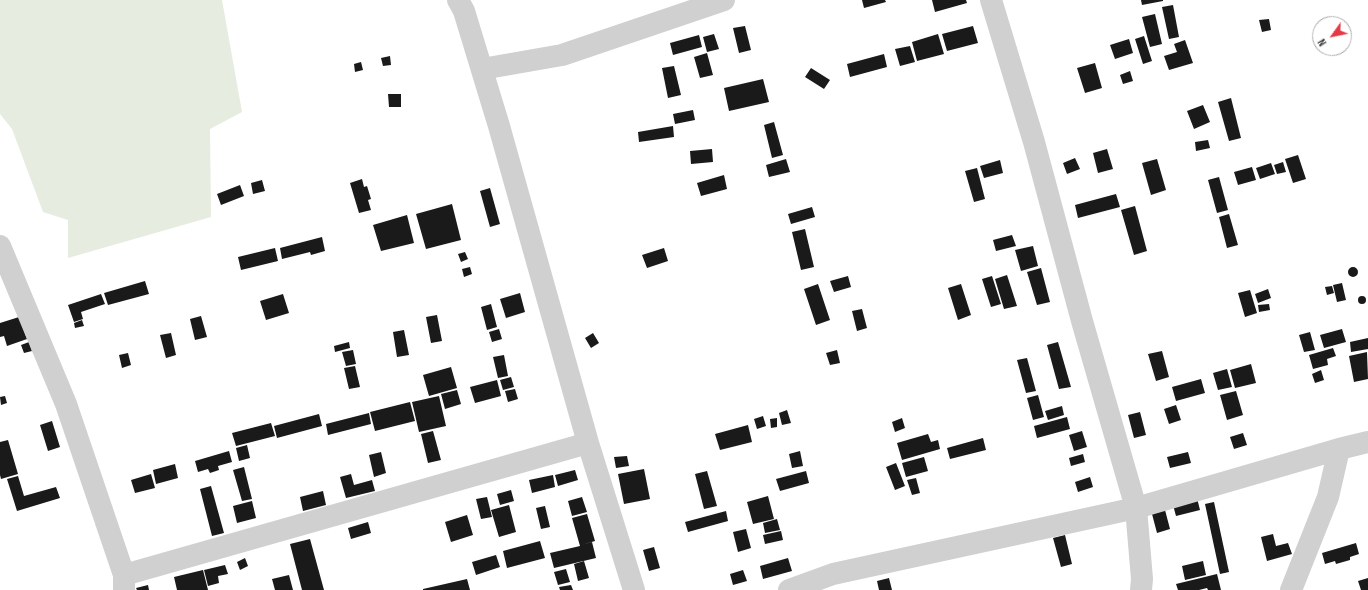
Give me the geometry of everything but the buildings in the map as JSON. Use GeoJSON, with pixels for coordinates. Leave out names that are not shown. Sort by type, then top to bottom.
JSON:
{"type":"FeatureCollection","features":[{"type":"Feature","properties":{"kind":"street"},"geometry":{"type":"LineString","coordinates":[[458,0],[464,11],[482,69],[588,443],[634,590]]}},
{"type":"Feature","properties":{"kind":"street"},"geometry":{"type":"LineString","coordinates":[[482,69],[562,55],[724,0]]}},
{"type":"Feature","properties":{"kind":"street"},"geometry":{"type":"LineString","coordinates":[[991,0],[1034,142],[1082,321],[1136,508],[1142,579],[1141,590]]}},
{"type":"Feature","properties":{"kind":"street"},"geometry":{"type":"LineString","coordinates":[[0,246],[66,404],[124,583],[588,443]]}},
{"type":"Feature","properties":{"kind":"street"},"geometry":{"type":"LineString","coordinates":[[789,590],[833,574],[1136,508],[1338,449],[1368,442]]}},
{"type":"Feature","properties":{"kind":"street"},"geometry":{"type":"LineString","coordinates":[[1291,590],[1328,497],[1338,449]]}},
{"type":"Feature","properties":{"kind":"shaded area"},"geometry":{"type":"Polygon","coordinates":[[[0,0],[222,0],[242,112],[210,129],[211,217],[68,258],[68,220],[43,212],[12,129],[0,114],[0,0]]]}}]}
